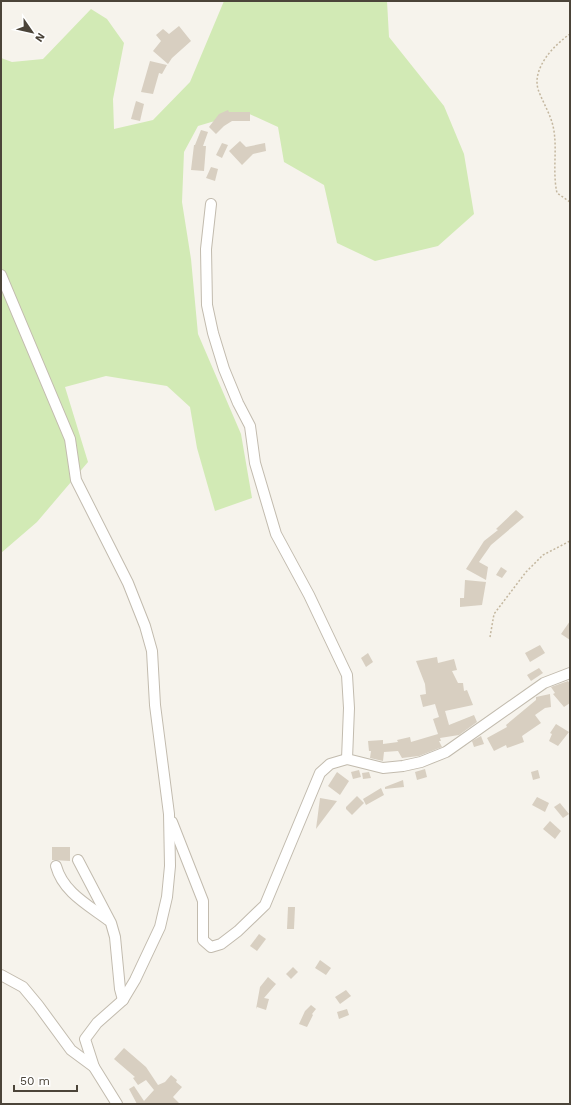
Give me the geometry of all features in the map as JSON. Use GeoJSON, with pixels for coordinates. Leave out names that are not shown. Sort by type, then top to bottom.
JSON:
{"type":"FeatureCollection","features":[{"type":"Feature","properties":{"kind":"street"},"geometry":{"type":"LineString","coordinates":[[211,204],[206,249],[206,305],[224,369],[238,403],[250,426],[255,463],[276,534],[316,608],[347,675],[349,708],[347,759]]}},
{"type":"Feature","properties":{"kind":"street"},"geometry":{"type":"LineString","coordinates":[[1,275],[70,439],[76,480],[128,583],[145,626],[152,651],[155,705],[169,814],[170,866],[166,897],[160,927],[135,980],[123,1000],[97,1022],[85,1039],[94,1067],[117,1104]]}},
{"type":"Feature","properties":{"kind":"street"},"geometry":{"type":"LineString","coordinates":[[169,814],[203,901],[203,940],[211,947],[220,944],[238,931],[265,905],[320,773],[330,764],[347,759],[383,768],[421,762],[446,752],[544,683],[570,673]]}},
{"type":"Feature","properties":{"kind":"street"},"geometry":{"type":"LineString","coordinates":[[78,860],[111,923],[115,937],[119,984],[123,1000]]}},
{"type":"Feature","properties":{"kind":"street"},"geometry":{"type":"LineString","coordinates":[[56,866],[59,876],[66,887],[111,923]]}},
{"type":"Feature","properties":{"kind":"street"},"geometry":{"type":"LineString","coordinates":[[1,975],[23,987],[71,1050],[94,1067]]}},
{"type":"Feature","properties":{"kind":"path"},"geometry":{"type":"LineString","coordinates":[[570,34],[564,38],[538,70],[537,87],[553,126],[554,177],[557,192],[570,202]]}},
{"type":"Feature","properties":{"kind":"path"},"geometry":{"type":"LineString","coordinates":[[490,637],[494,614],[526,572],[542,555],[570,541]]}},
{"type":"Feature","properties":{"kind":"green space"},"geometry":{"type":"Polygon","coordinates":[[[224,1],[387,1],[389,37],[444,106],[464,154],[474,214],[438,246],[375,261],[337,243],[324,185],[284,162],[278,127],[245,112],[198,126],[184,152],[182,202],[191,259],[198,334],[241,434],[252,498],[215,511],[197,448],[190,407],[167,386],[106,376],[65,387],[88,462],[37,522],[1,553],[1,58],[12,62],[43,59],[91,9],[107,19],[124,43],[113,99],[114,129],[153,120],[190,82],[224,1]]]}},
{"type":"Feature","properties":{"kind":"building"},"geometry":{"type":"Polygon","coordinates":[[[179,26],[191,41],[172,58],[168,64],[153,51],[161,41],[156,35],[163,29],[169,34],[179,26]]]}},
{"type":"Feature","properties":{"kind":"building"},"geometry":{"type":"Polygon","coordinates":[[[150,61],[167,65],[162,74],[159,73],[153,94],[141,92],[150,61]]]}},
{"type":"Feature","properties":{"kind":"building"},"geometry":{"type":"Polygon","coordinates":[[[136,101],[144,104],[140,121],[131,119],[136,101]]]}},
{"type":"Feature","properties":{"kind":"building"},"geometry":{"type":"Polygon","coordinates":[[[228,110],[229,112],[250,112],[250,121],[232,121],[216,134],[209,127],[219,114],[228,110]]]}},
{"type":"Feature","properties":{"kind":"building"},"geometry":{"type":"Polygon","coordinates":[[[201,130],[208,132],[203,146],[206,146],[204,171],[191,170],[194,145],[201,130]]]}},
{"type":"Feature","properties":{"kind":"building"},"geometry":{"type":"Polygon","coordinates":[[[240,141],[246,147],[265,143],[266,151],[253,154],[242,165],[229,151],[240,141]]]}},
{"type":"Feature","properties":{"kind":"building"},"geometry":{"type":"Polygon","coordinates":[[[222,143],[228,145],[222,158],[216,155],[222,143]]]}},
{"type":"Feature","properties":{"kind":"building"},"geometry":{"type":"Polygon","coordinates":[[[211,167],[218,169],[215,181],[206,178],[211,167]]]}},
{"type":"Feature","properties":{"kind":"building"},"geometry":{"type":"Polygon","coordinates":[[[516,510],[524,517],[491,545],[479,562],[488,567],[486,580],[466,569],[484,541],[498,530],[496,529],[516,510]]]}},
{"type":"Feature","properties":{"kind":"building"},"geometry":{"type":"Polygon","coordinates":[[[501,567],[507,571],[502,578],[496,575],[501,567]]]}},
{"type":"Feature","properties":{"kind":"building"},"geometry":{"type":"Polygon","coordinates":[[[465,580],[486,582],[482,605],[460,607],[460,598],[464,598],[465,580]]]}},
{"type":"Feature","properties":{"kind":"building"},"geometry":{"type":"Polygon","coordinates":[[[570,621],[570,640],[561,634],[570,621]]]}},
{"type":"Feature","properties":{"kind":"building"},"geometry":{"type":"Polygon","coordinates":[[[540,645],[545,653],[530,662],[525,653],[540,645]]]}},
{"type":"Feature","properties":{"kind":"building"},"geometry":{"type":"Polygon","coordinates":[[[368,653],[373,662],[366,667],[361,658],[368,653]]]}},
{"type":"Feature","properties":{"kind":"building"},"geometry":{"type":"Polygon","coordinates":[[[437,657],[438,663],[454,659],[457,670],[452,671],[458,683],[463,683],[464,691],[467,690],[473,705],[445,711],[449,725],[474,715],[477,722],[459,735],[440,738],[441,741],[439,741],[442,747],[419,756],[402,758],[398,751],[384,752],[383,761],[370,758],[371,751],[369,751],[368,741],[383,740],[383,744],[398,742],[397,740],[410,737],[411,742],[438,734],[433,719],[439,717],[435,704],[423,707],[420,695],[426,694],[425,684],[416,661],[437,657]]]}},
{"type":"Feature","properties":{"kind":"building"},"geometry":{"type":"Polygon","coordinates":[[[539,668],[543,673],[531,681],[527,675],[539,668]]]}},
{"type":"Feature","properties":{"kind":"building"},"geometry":{"type":"Polygon","coordinates":[[[568,681],[570,684],[570,703],[564,707],[553,694],[555,693],[551,687],[568,681]]]}},
{"type":"Feature","properties":{"kind":"building"},"geometry":{"type":"Polygon","coordinates":[[[550,694],[551,707],[545,708],[535,715],[541,723],[522,736],[524,742],[507,748],[506,745],[494,751],[487,738],[507,727],[506,725],[536,700],[536,697],[550,694]]]}},
{"type":"Feature","properties":{"kind":"building"},"geometry":{"type":"Polygon","coordinates":[[[556,724],[569,732],[558,746],[549,741],[552,734],[550,733],[556,724]]]}},
{"type":"Feature","properties":{"kind":"building"},"geometry":{"type":"Polygon","coordinates":[[[481,736],[484,744],[474,747],[472,741],[481,736]]]}},
{"type":"Feature","properties":{"kind":"building"},"geometry":{"type":"Polygon","coordinates":[[[425,769],[427,777],[417,780],[415,772],[425,769]]]}},
{"type":"Feature","properties":{"kind":"building"},"geometry":{"type":"Polygon","coordinates":[[[359,770],[361,777],[353,779],[351,772],[359,770]]]}},
{"type":"Feature","properties":{"kind":"building"},"geometry":{"type":"Polygon","coordinates":[[[538,770],[540,778],[533,780],[531,772],[538,770]]]}},
{"type":"Feature","properties":{"kind":"building"},"geometry":{"type":"Polygon","coordinates":[[[337,772],[349,781],[340,795],[328,786],[337,772]]]}},
{"type":"Feature","properties":{"kind":"building"},"geometry":{"type":"Polygon","coordinates":[[[369,772],[371,778],[363,779],[362,773],[369,772]]]}},
{"type":"Feature","properties":{"kind":"building"},"geometry":{"type":"Polygon","coordinates":[[[403,780],[404,787],[385,789],[385,787],[403,780]]]}},
{"type":"Feature","properties":{"kind":"building"},"geometry":{"type":"Polygon","coordinates":[[[381,788],[384,795],[366,805],[363,799],[381,788]]]}},
{"type":"Feature","properties":{"kind":"building"},"geometry":{"type":"Polygon","coordinates":[[[357,796],[364,803],[352,815],[346,807],[357,796]]]}},
{"type":"Feature","properties":{"kind":"building"},"geometry":{"type":"Polygon","coordinates":[[[537,797],[549,803],[545,812],[532,805],[537,797]]]}},
{"type":"Feature","properties":{"kind":"building"},"geometry":{"type":"Polygon","coordinates":[[[320,798],[337,801],[316,829],[320,798]]]}},
{"type":"Feature","properties":{"kind":"building"},"geometry":{"type":"Polygon","coordinates":[[[560,803],[569,814],[563,818],[554,807],[560,803]]]}},
{"type":"Feature","properties":{"kind":"building"},"geometry":{"type":"Polygon","coordinates":[[[550,821],[561,831],[555,839],[543,829],[550,821]]]}},
{"type":"Feature","properties":{"kind":"building"},"geometry":{"type":"Polygon","coordinates":[[[52,847],[70,847],[70,861],[52,860],[52,847]]]}},
{"type":"Feature","properties":{"kind":"building"},"geometry":{"type":"Polygon","coordinates":[[[288,907],[295,907],[294,929],[287,929],[288,907]]]}},
{"type":"Feature","properties":{"kind":"building"},"geometry":{"type":"Polygon","coordinates":[[[259,934],[266,939],[257,951],[250,946],[259,934]]]}},
{"type":"Feature","properties":{"kind":"building"},"geometry":{"type":"Polygon","coordinates":[[[320,960],[331,968],[326,975],[315,968],[320,960]]]}},
{"type":"Feature","properties":{"kind":"building"},"geometry":{"type":"Polygon","coordinates":[[[293,967],[298,972],[291,979],[286,974],[293,967]]]}},
{"type":"Feature","properties":{"kind":"building"},"geometry":{"type":"Polygon","coordinates":[[[268,977],[276,984],[264,998],[269,999],[266,1010],[257,1007],[256,1009],[260,987],[268,977]]]}},
{"type":"Feature","properties":{"kind":"building"},"geometry":{"type":"Polygon","coordinates":[[[346,990],[351,996],[340,1004],[335,997],[346,990]]]}},
{"type":"Feature","properties":{"kind":"building"},"geometry":{"type":"Polygon","coordinates":[[[311,1005],[316,1009],[312,1014],[313,1015],[307,1027],[299,1024],[305,1011],[311,1005]]]}},
{"type":"Feature","properties":{"kind":"building"},"geometry":{"type":"Polygon","coordinates":[[[347,1009],[349,1015],[339,1019],[337,1012],[347,1009]]]}},
{"type":"Feature","properties":{"kind":"building"},"geometry":{"type":"Polygon","coordinates":[[[124,1048],[146,1067],[158,1085],[165,1082],[171,1075],[177,1080],[176,1082],[182,1087],[173,1097],[180,1104],[137,1104],[129,1089],[134,1086],[144,1101],[154,1090],[146,1080],[138,1085],[133,1078],[135,1077],[114,1059],[124,1048]]]}}]}
